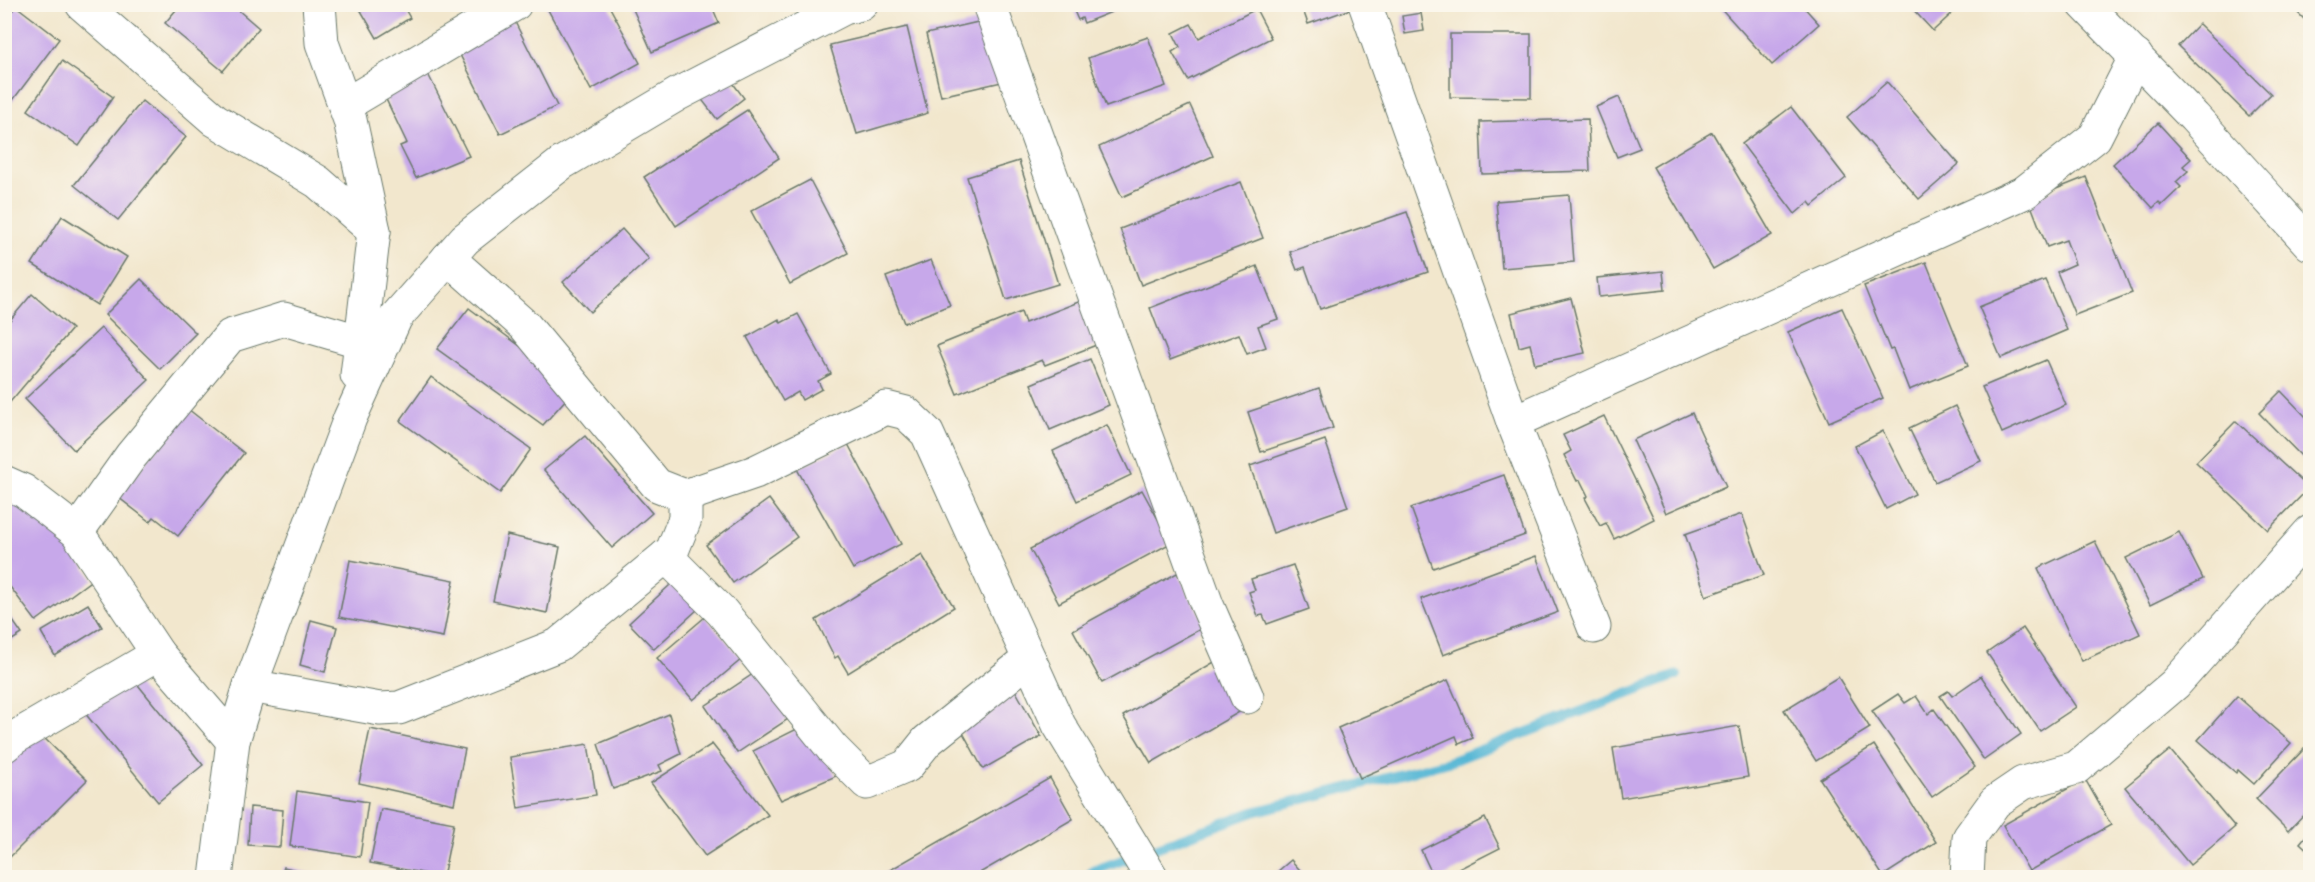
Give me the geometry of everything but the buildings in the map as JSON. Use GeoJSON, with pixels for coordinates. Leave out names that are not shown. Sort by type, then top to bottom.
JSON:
{"type":"FeatureCollection","features":[{"type":"Feature","properties":{"kind":"street"},"geometry":{"type":"LineString","coordinates":[[82,4],[215,120],[318,182],[374,231]]}},
{"type":"Feature","properties":{"kind":"street"},"geometry":{"type":"LineString","coordinates":[[319,4],[322,43],[345,105],[374,231],[362,342],[350,418]]}},
{"type":"Feature","properties":{"kind":"street"},"geometry":{"type":"LineString","coordinates":[[345,105],[515,4]]}},
{"type":"Feature","properties":{"kind":"street"},"geometry":{"type":"LineString","coordinates":[[216,878],[233,741],[250,686],[350,418],[396,317],[465,239],[562,163],[810,14],[861,4]]}},
{"type":"Feature","properties":{"kind":"street"},"geometry":{"type":"LineString","coordinates":[[989,4],[1207,605],[1247,697]]}},
{"type":"Feature","properties":{"kind":"street"},"geometry":{"type":"LineString","coordinates":[[1365,4],[1513,422],[1594,627]]}},
{"type":"Feature","properties":{"kind":"street"},"geometry":{"type":"LineString","coordinates":[[2084,4],[2136,56],[2310,244]]}},
{"type":"Feature","properties":{"kind":"street"},"geometry":{"type":"LineString","coordinates":[[1513,422],[2025,192],[2095,137],[2136,56]]}},
{"type":"Feature","properties":{"kind":"street"},"geometry":{"type":"LineString","coordinates":[[448,258],[525,326],[657,485],[685,496],[755,472],[886,408],[906,413],[927,433],[1059,724],[1152,877]]}},
{"type":"Feature","properties":{"kind":"street"},"geometry":{"type":"LineString","coordinates":[[77,532],[130,456],[230,336],[284,319],[362,342]]}},
{"type":"Feature","properties":{"kind":"street"},"geometry":{"type":"LineString","coordinates":[[4,482],[24,491],[77,532],[158,654],[233,741]]}},
{"type":"Feature","properties":{"kind":"street"},"geometry":{"type":"LineString","coordinates":[[250,686],[381,709],[399,708],[558,645],[672,551],[685,519],[685,496]]}},
{"type":"Feature","properties":{"kind":"street"},"geometry":{"type":"LineString","coordinates":[[1968,878],[1969,838],[1995,802],[2023,783],[2076,768],[2175,684],[2310,532]]}},
{"type":"Feature","properties":{"kind":"street"},"geometry":{"type":"LineString","coordinates":[[666,556],[722,612],[832,748],[867,783],[907,766],[927,741],[1029,659]]}},
{"type":"Feature","properties":{"kind":"street"},"geometry":{"type":"LineString","coordinates":[[4,746],[158,654]]}},
{"type":"Feature","properties":{"kind":"waterway"},"geometry":{"type":"LineString","coordinates":[[1087,878],[1093,871],[1253,812],[1449,762],[1677,675]]}}]}
